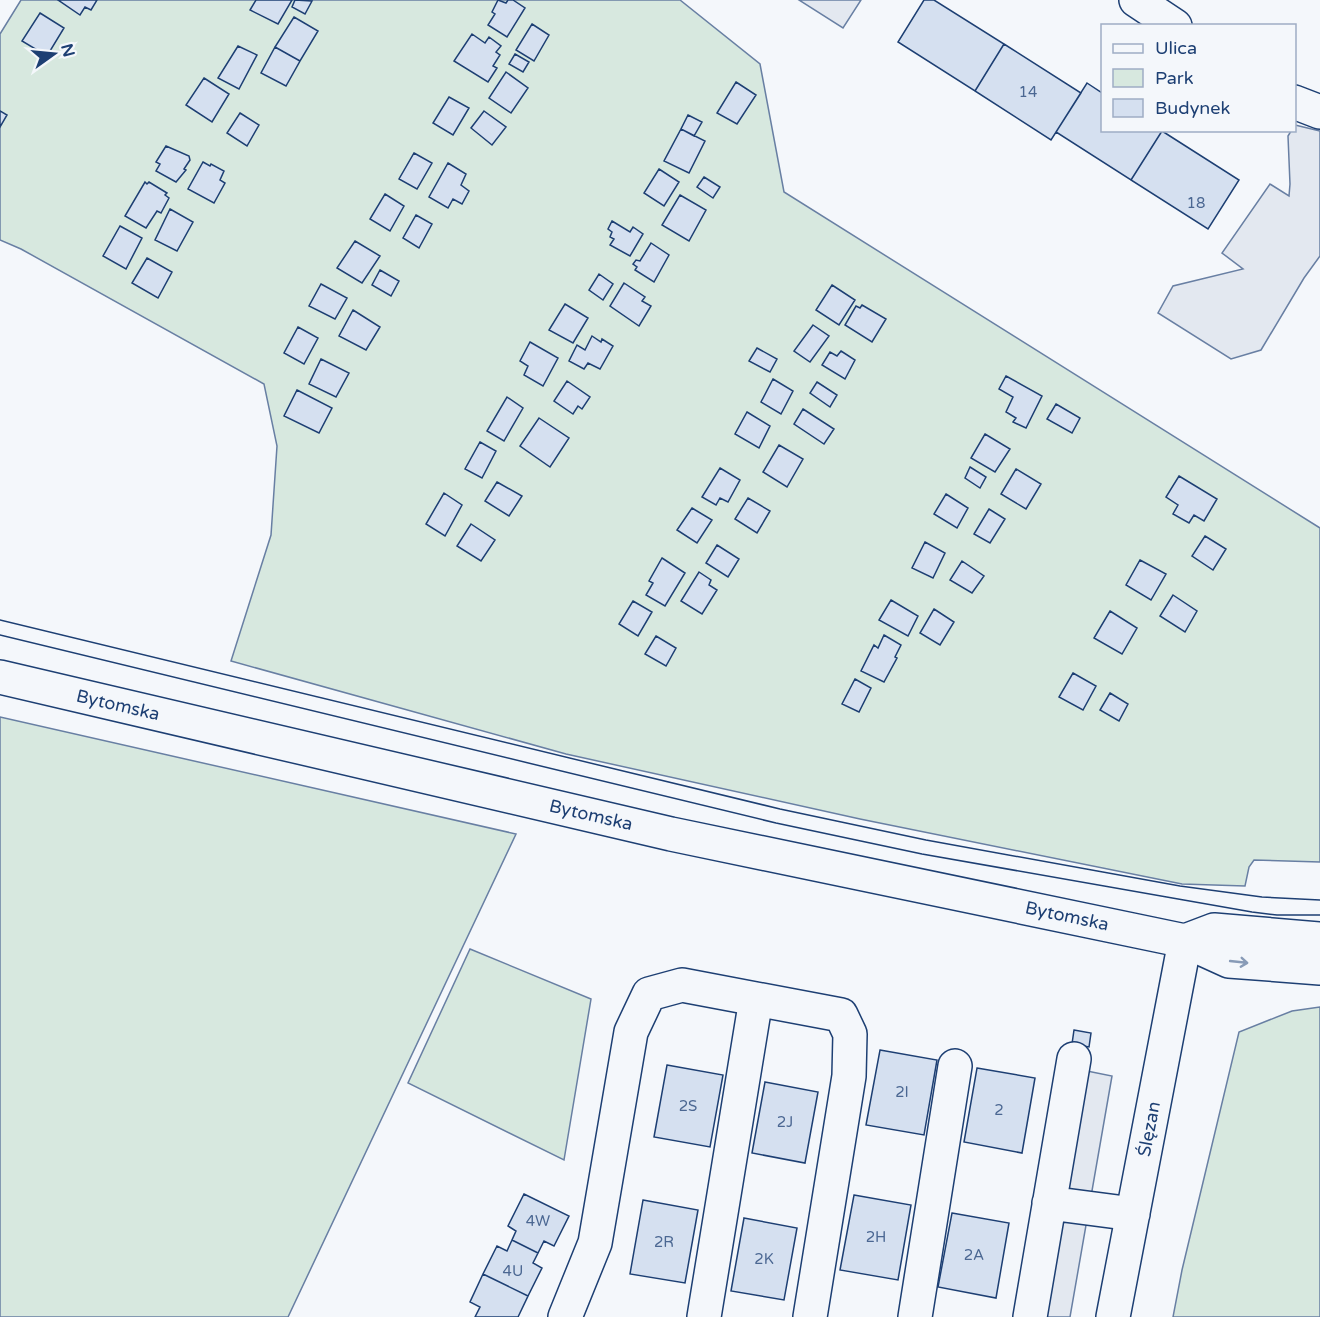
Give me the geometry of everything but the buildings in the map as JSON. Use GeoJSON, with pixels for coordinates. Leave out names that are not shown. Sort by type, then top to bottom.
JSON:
{"type":"FeatureCollection","features":[{"type":"Feature","properties":{"kind":"street"},"geometry":{"type":"LineString","coordinates":[[1136,0],[1172,24]]}},
{"type":"Feature","properties":{"kind":"street"},"geometry":{"type":"LineString","coordinates":[[1296,103],[1320,112]]}},
{"type":"Feature","properties":{"kind":"street","name":"Bytomska"},"geometry":{"type":"LineString","coordinates":[[0,677],[671,834],[1185,941],[1229,961],[1320,968]]}},
{"type":"Feature","properties":{"kind":"street"},"geometry":{"type":"LineString","coordinates":[[1185,941],[1214,930],[1320,939]]}},
{"type":"Feature","properties":{"kind":"street","name":"Ślęzan"},"geometry":{"type":"LineString","coordinates":[[1113,1317],[1185,941]]}},
{"type":"Feature","properties":{"kind":"street"},"geometry":{"type":"LineString","coordinates":[[565,1317],[596,1243],[631,1032],[649,994],[682,985],[841,1015],[850,1034],[849,1076],[810,1317]]}},
{"type":"Feature","properties":{"kind":"street"},"geometry":{"type":"LineString","coordinates":[[704,1317],[756,999]]}},
{"type":"Feature","properties":{"kind":"street"},"geometry":{"type":"LineString","coordinates":[[1030,1317],[1074,1059]]}},
{"type":"Feature","properties":{"kind":"street"},"geometry":{"type":"LineString","coordinates":[[915,1317],[955,1066]]}},
{"type":"Feature","properties":{"kind":"street"},"geometry":{"type":"LineString","coordinates":[[1049,1203],[1133,1214]]}},
{"type":"Feature","properties":{"kind":"green space"},"geometry":{"type":"Polygon","coordinates":[[[21,0],[680,0],[760,64],[784,192],[1320,528],[1320,862],[1254,860],[1249,867],[1245,886],[1182,884],[860,819],[566,754],[231,661],[271,535],[277,446],[264,384],[21,249],[0,240],[0,34],[21,0]]]}},
{"type":"Feature","properties":{"kind":"green space"},"geometry":{"type":"Polygon","coordinates":[[[0,717],[516,834],[288,1317],[0,1317],[0,717]]]}},
{"type":"Feature","properties":{"kind":"green space"},"geometry":{"type":"Polygon","coordinates":[[[470,949],[591,999],[564,1160],[408,1083],[470,949]]]}},
{"type":"Feature","properties":{"kind":"green space"},"geometry":{"type":"Polygon","coordinates":[[[1320,1007],[1320,1317],[1173,1317],[1182,1270],[1239,1032],[1292,1011],[1320,1007]]]}},
{"type":"Feature","properties":{"kind":"shaded area"},"geometry":{"type":"Polygon","coordinates":[[[799,0],[861,0],[843,28],[799,0]]]}},
{"type":"Feature","properties":{"kind":"shaded area"},"geometry":{"type":"Polygon","coordinates":[[[1296,125],[1320,131],[1320,256],[1304,278],[1261,350],[1231,359],[1158,313],[1173,286],[1243,269],[1222,253],[1270,184],[1289,196],[1288,136],[1290,132],[1296,132],[1296,125]]]}},
{"type":"Feature","properties":{"kind":"shaded area"},"geometry":{"type":"Polygon","coordinates":[[[1087,1071],[1112,1076],[1070,1317],[1045,1317],[1087,1071]]]}},
{"type":"Feature","properties":{"kind":"tram line"},"geometry":{"type":"LineString","coordinates":[[0,620],[780,809],[926,840],[1180,886],[1262,897],[1320,900]]}},
{"type":"Feature","properties":{"kind":"tram line"},"geometry":{"type":"LineString","coordinates":[[0,635],[776,823],[922,854],[1252,912],[1277,915],[1320,915]]}}]}
